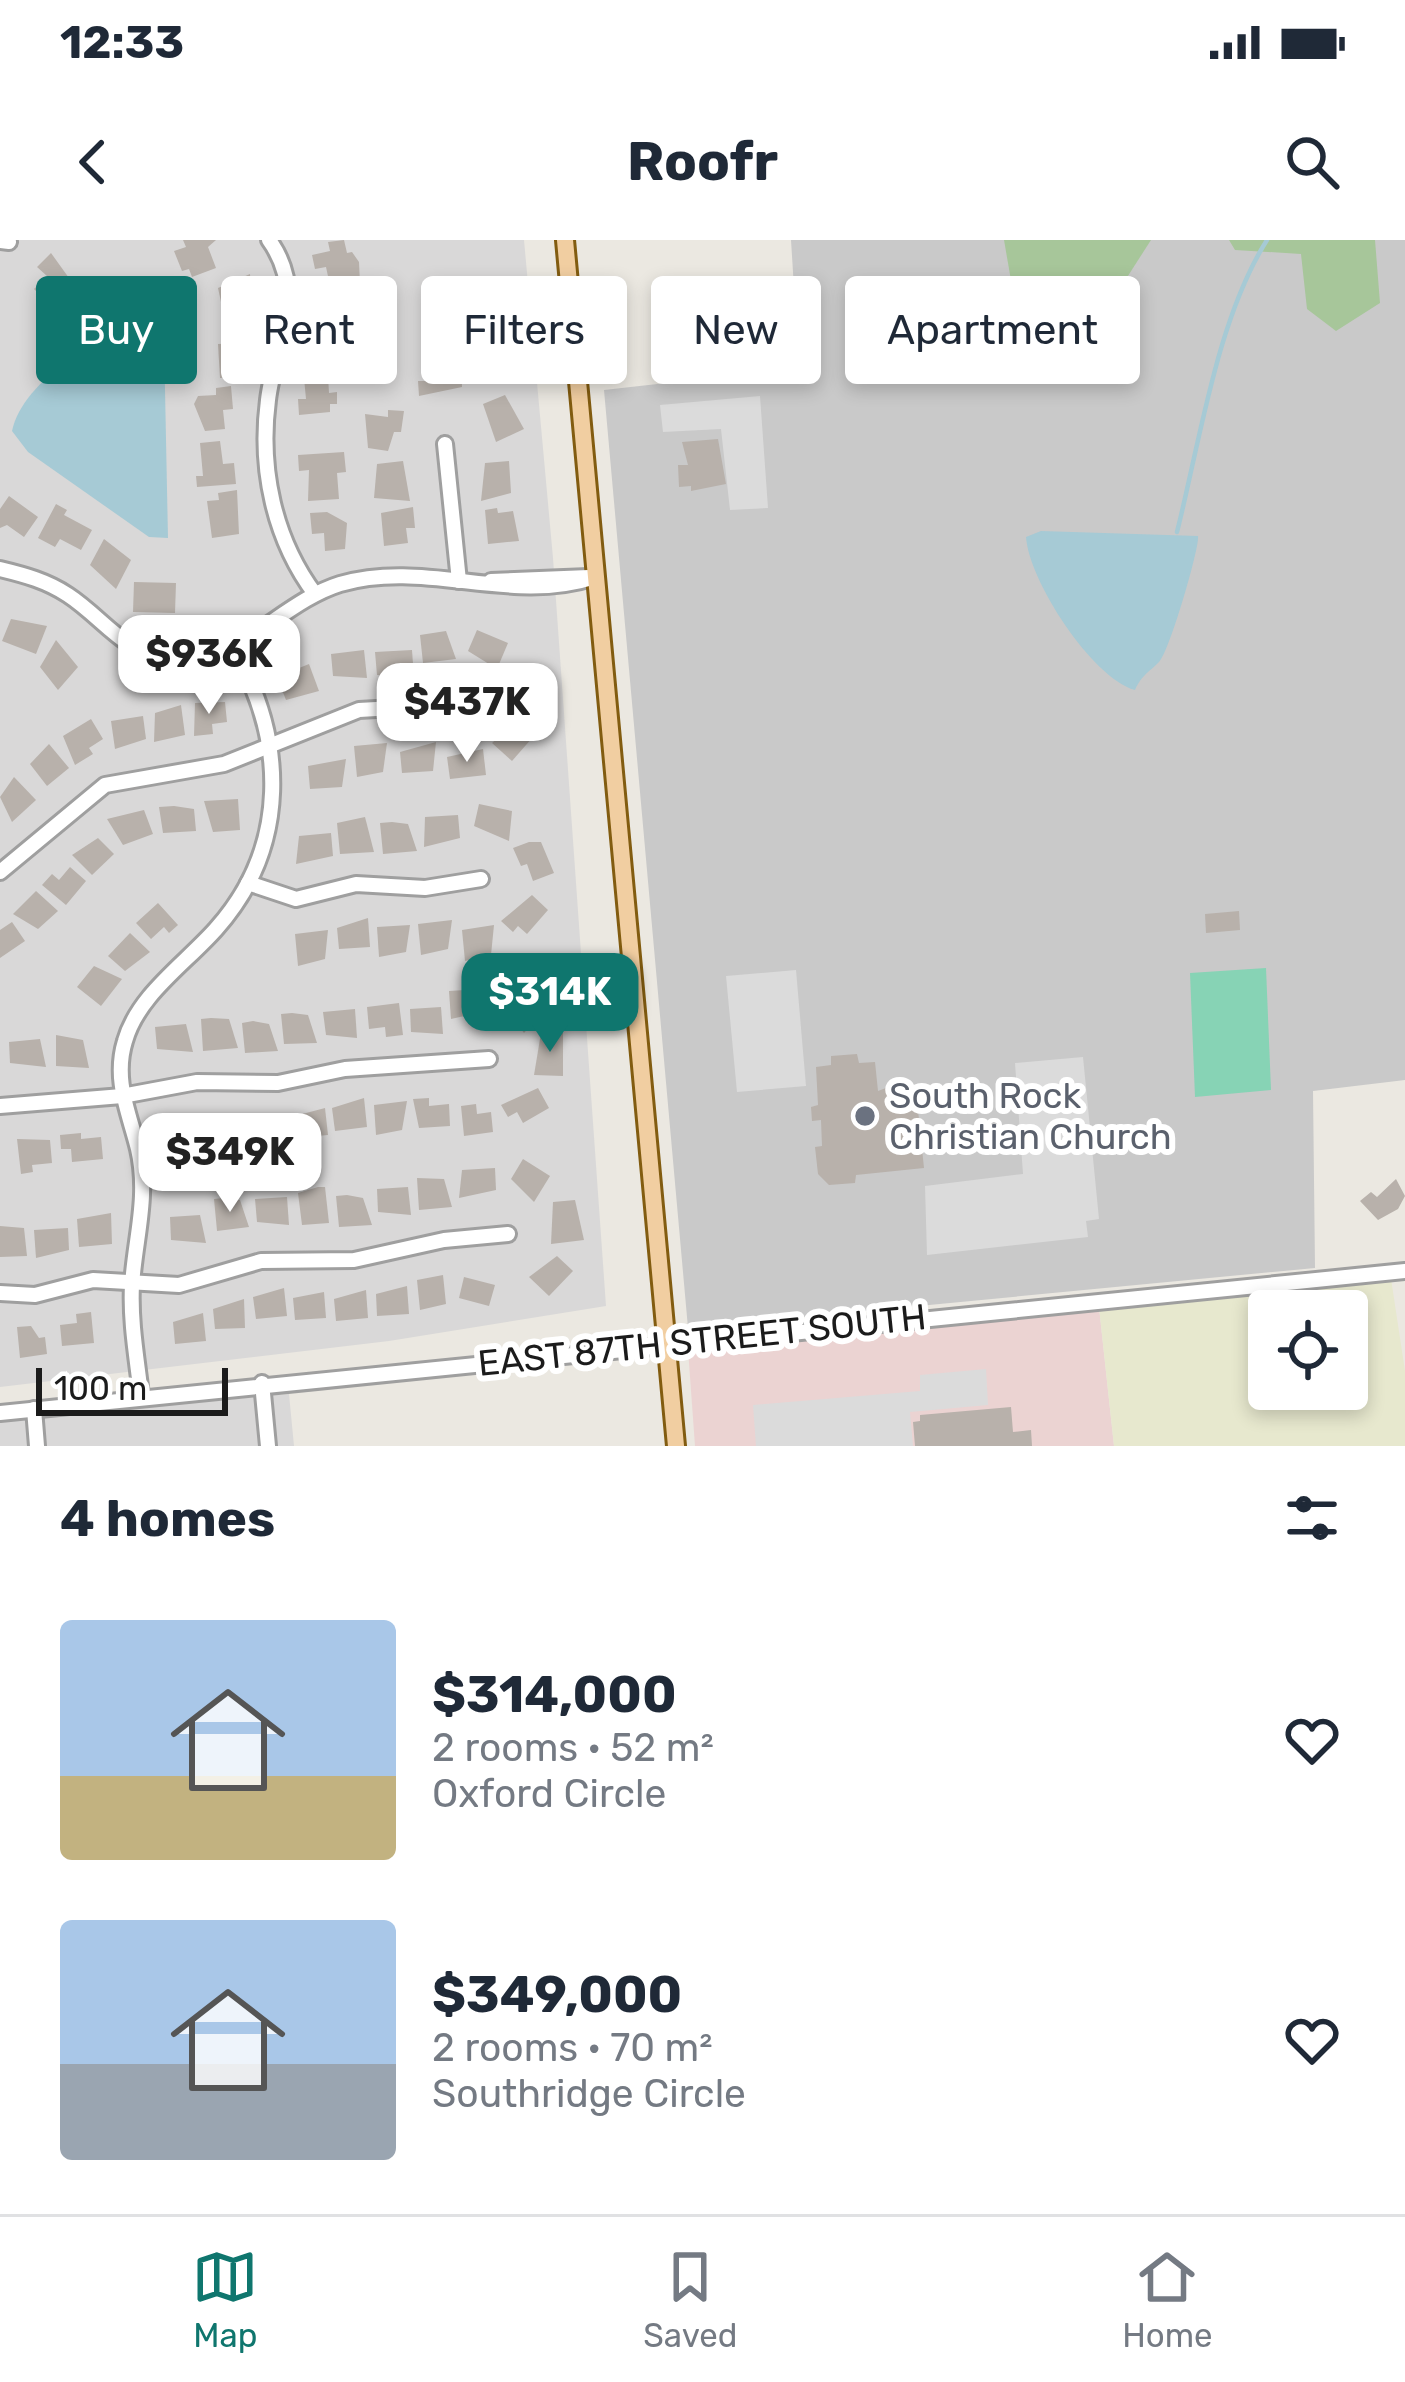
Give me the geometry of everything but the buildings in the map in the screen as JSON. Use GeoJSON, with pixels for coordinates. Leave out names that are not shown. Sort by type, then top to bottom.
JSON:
{"type":"FeatureCollection","features":[{"type":"Feature","properties":{"kind":"main road"},"geometry":{"type":"LineString","coordinates":[[565,240],[676,1446]]}},
{"type":"Feature","properties":{"kind":"street"},"geometry":{"type":"LineString","coordinates":[[269,240],[288,277],[289,301],[267,404],[272,509],[288,553],[316,594]]}},
{"type":"Feature","properties":{"kind":"street"},"geometry":{"type":"LineString","coordinates":[[445,444],[459,581]]}},
{"type":"Feature","properties":{"kind":"street"},"geometry":{"type":"LineString","coordinates":[[0,569],[46,582],[122,641],[155,657],[190,661],[233,648],[316,594],[392,575],[481,583],[562,574],[595,577]]}},
{"type":"Feature","properties":{"kind":"street"},"geometry":{"type":"LineString","coordinates":[[141,1395],[132,1284],[142,1231],[142,1176],[122,1096],[121,1059],[133,1021],[218,927],[248,883],[269,827],[272,746],[259,698],[233,648]]}},
{"type":"Feature","properties":{"kind":"street"},"geometry":{"type":"LineString","coordinates":[[0,872],[105,785],[224,764],[359,710],[463,704]]}},
{"type":"Feature","properties":{"kind":"street"},"geometry":{"type":"LineString","coordinates":[[248,883],[296,898],[356,884],[425,888],[481,879]]}},
{"type":"Feature","properties":{"kind":"street"},"geometry":{"type":"LineString","coordinates":[[0,1106],[122,1096],[196,1082],[278,1083],[354,1068],[489,1059]]}},
{"type":"Feature","properties":{"kind":"street"},"geometry":{"type":"LineString","coordinates":[[0,1293],[35,1294],[93,1280],[178,1285],[261,1261],[354,1260],[444,1240],[508,1234]]}},
{"type":"Feature","properties":{"kind":"street","name":"EAST 87TH STREET SOUTH"},"geometry":{"type":"LineString","coordinates":[[0,1413],[141,1395],[1405,1271]]}},
{"type":"Feature","properties":{"kind":"street"},"geometry":{"type":"LineString","coordinates":[[262,1383],[268,1446]]}},
{"type":"Feature","properties":{"kind":"street"},"geometry":{"type":"LineString","coordinates":[[34,1409],[37,1446]]}},
{"type":"Feature","properties":{"kind":"shaded area"},"geometry":{"type":"Polygon","coordinates":[[[0,240],[524,240],[527,276],[421,276],[421,384],[537,384],[606,1306],[389,1341],[0,1387],[0,240]]]}},
{"type":"Feature","properties":{"kind":"shaded area"},"geometry":{"type":"Polygon","coordinates":[[[791,240],[1405,240],[1405,1080],[1313,1091],[1315,1268],[688,1328],[604,390],[657,384],[821,384],[821,276],[793,276],[791,240]]]}},
{"type":"Feature","properties":{"kind":"shaded area"},"geometry":{"type":"Polygon","coordinates":[[[760,396],[768,508],[730,510],[721,429],[663,432],[660,405],[760,396]]]}},
{"type":"Feature","properties":{"kind":"shaded area"},"geometry":{"type":"Polygon","coordinates":[[[796,970],[806,1086],[737,1092],[726,976],[796,970]]]}},
{"type":"Feature","properties":{"kind":"shaded area"},"geometry":{"type":"Polygon","coordinates":[[[1083,1057],[1099,1219],[1086,1221],[1088,1237],[927,1255],[925,1186],[1023,1174],[1015,1063],[1083,1057]]]}},
{"type":"Feature","properties":{"kind":"shaded area"},"geometry":{"type":"Polygon","coordinates":[[[1099,1307],[1114,1446],[695,1446],[688,1349],[1099,1307]]]}},
{"type":"Feature","properties":{"kind":"shaded area"},"geometry":{"type":"Polygon","coordinates":[[[986,1369],[988,1405],[910,1412],[913,1446],[756,1446],[753,1405],[920,1391],[920,1375],[986,1369]]]}},
{"type":"Feature","properties":{"kind":"shaded area"},"geometry":{"type":"Polygon","coordinates":[[[191,1390],[193,1403],[289,1394],[294,1446],[0,1446],[0,1413],[191,1390]]]}},
{"type":"Feature","properties":{"kind":"green space"},"geometry":{"type":"Polygon","coordinates":[[[1004,240],[1151,240],[1128,276],[1010,276],[1004,240]]]}},
{"type":"Feature","properties":{"kind":"green space"},"geometry":{"type":"Polygon","coordinates":[[[1229,240],[1375,240],[1380,303],[1336,331],[1307,309],[1301,254],[1235,250],[1229,240]]]}},
{"type":"Feature","properties":{"kind":"green space"},"geometry":{"type":"Polygon","coordinates":[[[1266,968],[1271,1090],[1195,1097],[1190,973],[1266,968]]]}},
{"type":"Feature","properties":{"kind":"green space"},"geometry":{"type":"Polygon","coordinates":[[[1390,1272],[1405,1371],[1405,1446],[1114,1446],[1099,1307],[1390,1272]]]}},
{"type":"Feature","properties":{"kind":"water"},"geometry":{"type":"Polygon","coordinates":[[[41,384],[165,384],[168,538],[149,537],[28,452],[12,431],[41,384]]]}},
{"type":"Feature","properties":{"kind":"water"},"geometry":{"type":"Polygon","coordinates":[[[1041,531],[1198,536],[1170,640],[1159,662],[1135,690],[1100,667],[1050,602],[1026,537],[1041,531]]]}},
{"type":"Feature","properties":{"kind":"waterway"},"geometry":{"type":"LineString","coordinates":[[1177,532],[1223,343],[1267,240]]}},
{"type":"Feature","properties":{"kind":"place","name":"South Rock Christian Church"},"geometry":{"type":"Point","coordinates":[865,1116]}}]}
